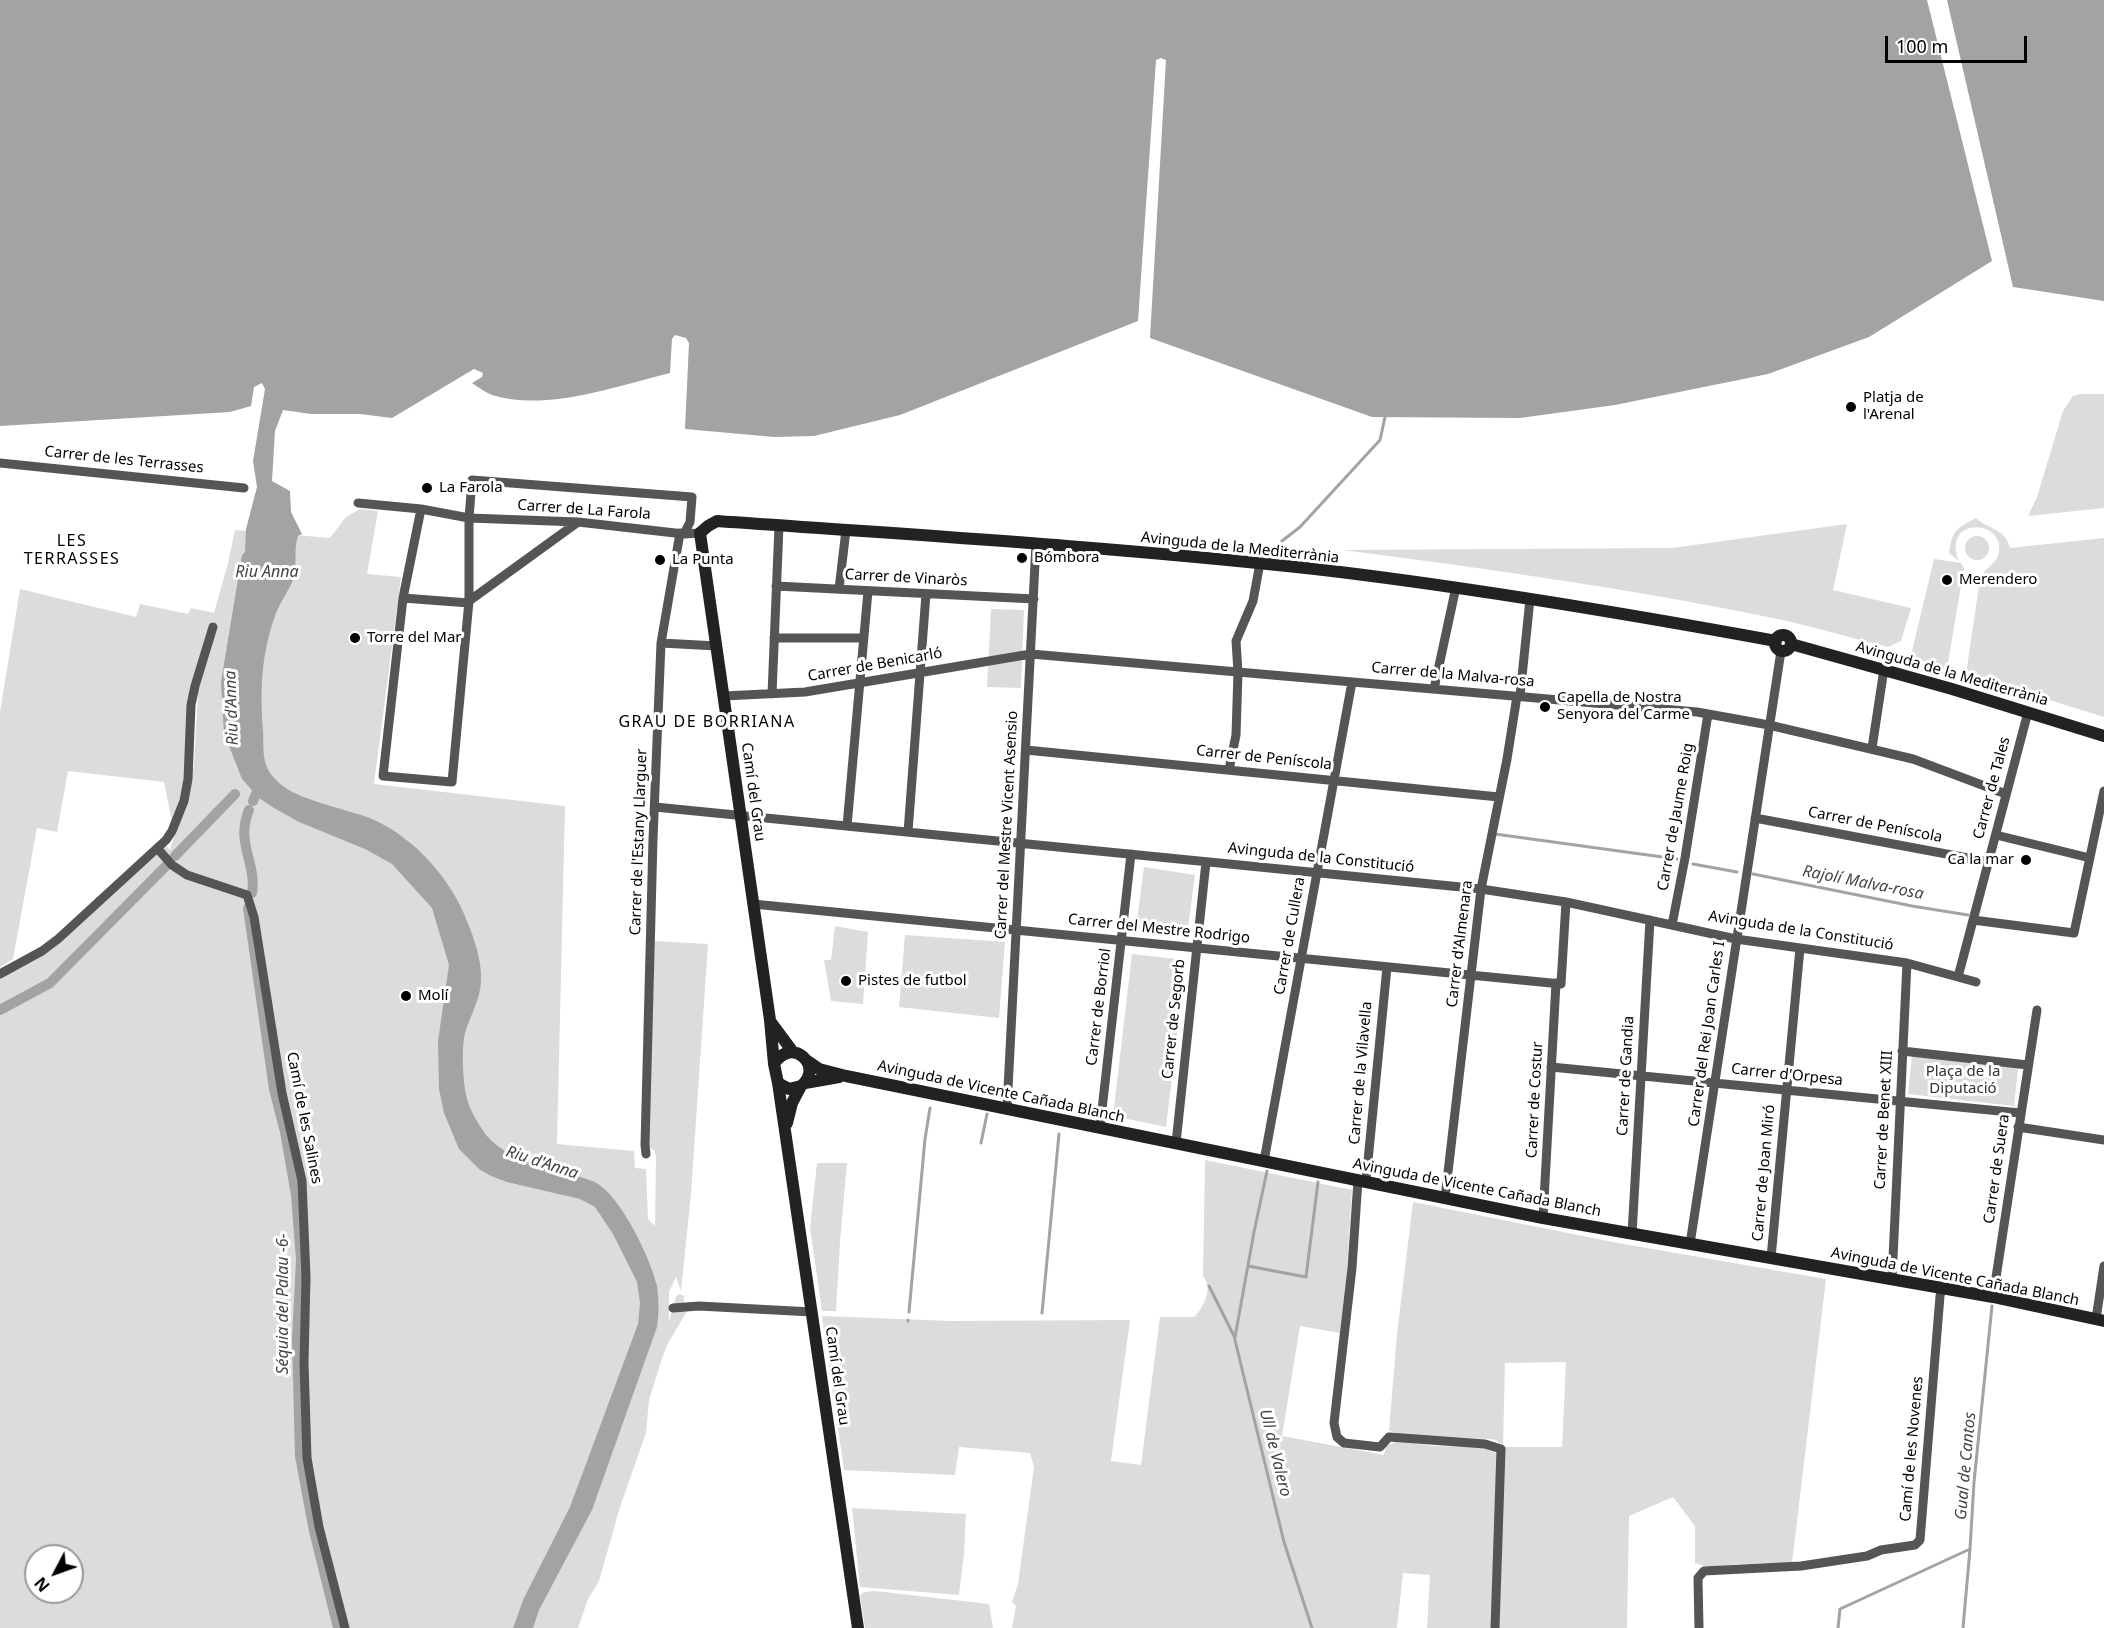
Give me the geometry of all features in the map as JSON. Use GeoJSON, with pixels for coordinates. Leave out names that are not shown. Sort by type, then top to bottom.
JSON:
{"type":"FeatureCollection","features":[{"type":"Feature","properties":{"kind":"street","name":"Carrer de les Terrasses"},"geometry":{"type":"LineString","coordinates":[[0,463],[244,488]]}},
{"type":"Feature","properties":{"kind":"street","name":"Carrer de l'Estany Llarguer"},"geometry":{"type":"LineString","coordinates":[[469,519],[472,480],[692,497],[690,522],[682,533],[661,643],[645,1121],[646,1154]]}},
{"type":"Feature","properties":{"kind":"street","name":"Carrer de La Farola"},"geometry":{"type":"LineString","coordinates":[[358,503],[421,509],[469,519],[578,522],[700,533]]}},
{"type":"Feature","properties":{"kind":"street"},"geometry":{"type":"LineString","coordinates":[[421,509],[403,598],[382,776],[452,783],[469,602],[469,519]]}},
{"type":"Feature","properties":{"kind":"street","name":"Avinguda de la Mediterrània"},"geometry":{"type":"LineString","coordinates":[[700,533],[717,521],[846,530],[1260,563],[1456,587],[1783,645],[1884,669],[2104,736]]}},
{"type":"Feature","properties":{"kind":"street"},"geometry":{"type":"LineString","coordinates":[[403,598],[469,602],[578,522]]}},
{"type":"Feature","properties":{"kind":"street"},"geometry":{"type":"LineString","coordinates":[[772,694],[779,526]]}},
{"type":"Feature","properties":{"kind":"street"},"geometry":{"type":"LineString","coordinates":[[839,589],[846,530]]}},
{"type":"Feature","properties":{"kind":"street","name":"Camí del Grau"},"geometry":{"type":"LineString","coordinates":[[700,533],[770,1020],[774,1064]]}},
{"type":"Feature","properties":{"kind":"street","name":"Carrer del Mestre Vicent Asensio"},"geometry":{"type":"LineString","coordinates":[[1007,1108],[1036,544]]}},
{"type":"Feature","properties":{"kind":"street"},"geometry":{"type":"LineString","coordinates":[[1229,770],[1236,735],[1238,672],[1236,641],[1253,601],[1260,563]]}},
{"type":"Feature","properties":{"kind":"street","name":"Carrer de Vinaròs"},"geometry":{"type":"LineString","coordinates":[[776,586],[1034,600]]}},
{"type":"Feature","properties":{"kind":"street"},"geometry":{"type":"LineString","coordinates":[[1434,689],[1456,587]]}},
{"type":"Feature","properties":{"kind":"street"},"geometry":{"type":"LineString","coordinates":[[847,826],[868,591]]}},
{"type":"Feature","properties":{"kind":"street"},"geometry":{"type":"LineString","coordinates":[[908,832],[926,594]]}},
{"type":"Feature","properties":{"kind":"street","name":"Carrer d'Almenara"},"geometry":{"type":"LineString","coordinates":[[1445,1198],[1481,889],[1519,696],[1530,599]]}},
{"type":"Feature","properties":{"kind":"street"},"geometry":{"type":"LineString","coordinates":[[0,974],[42,951],[58,939],[158,848],[172,831],[184,801],[188,778],[191,705],[213,627]]}},
{"type":"Feature","properties":{"kind":"street"},"geometry":{"type":"LineString","coordinates":[[774,638],[864,638]]}},
{"type":"Feature","properties":{"kind":"street"},"geometry":{"type":"LineString","coordinates":[[661,643],[717,646]]}},
{"type":"Feature","properties":{"kind":"street","name":"Carrer del Rei Joan Carles I"},"geometry":{"type":"LineString","coordinates":[[1690,1244],[1783,645]]}},
{"type":"Feature","properties":{"kind":"street","name":"Carrer de la Malva-rosa"},"geometry":{"type":"LineString","coordinates":[[1031,654],[1708,714],[1769,725],[1913,759],[2006,795]]}},
{"type":"Feature","properties":{"kind":"street","name":"Carrer de Benicarló"},"geometry":{"type":"LineString","coordinates":[[724,696],[805,692],[1031,654]]}},
{"type":"Feature","properties":{"kind":"street"},"geometry":{"type":"LineString","coordinates":[[1872,748],[1884,669]]}},
{"type":"Feature","properties":{"kind":"street","name":"Carrer de Cullera"},"geometry":{"type":"LineString","coordinates":[[1264,1161],[1352,682]]}},
{"type":"Feature","properties":{"kind":"street","name":"Carrer de Tales"},"geometry":{"type":"LineString","coordinates":[[1958,977],[2028,712]]}},
{"type":"Feature","properties":{"kind":"street","name":"Carrer de Jaume Roig"},"geometry":{"type":"LineString","coordinates":[[1672,925],[1708,714]]}},
{"type":"Feature","properties":{"kind":"street","name":"Carrer de Peníscola"},"geometry":{"type":"LineString","coordinates":[[1026,750],[1499,796]]}},
{"type":"Feature","properties":{"kind":"street"},"geometry":{"type":"LineString","coordinates":[[1973,920],[2074,933],[2104,791]]}},
{"type":"Feature","properties":{"kind":"street","name":"Avinguda de la Constitució"},"geometry":{"type":"LineString","coordinates":[[655,807],[1481,889],[1566,902],[1736,939],[1907,963],[1976,982]]}},
{"type":"Feature","properties":{"kind":"street","name":"Carrer de Peníscola"},"geometry":{"type":"LineString","coordinates":[[1755,818],[1989,862]]}},
{"type":"Feature","properties":{"kind":"street"},"geometry":{"type":"LineString","coordinates":[[1996,835],[2090,858]]}},
{"type":"Feature","properties":{"kind":"street","name":"Camí de les Salines"},"geometry":{"type":"LineString","coordinates":[[158,848],[172,865],[187,875],[247,895],[254,916],[282,1093],[302,1181],[306,1277],[304,1363],[307,1458],[319,1527],[345,1628]]}},
{"type":"Feature","properties":{"kind":"street","name":"Carrer de Borriol"},"geometry":{"type":"LineString","coordinates":[[1100,1127],[1131,854]]}},
{"type":"Feature","properties":{"kind":"street","name":"Carrer de Segorb"},"geometry":{"type":"LineString","coordinates":[[1176,1143],[1206,862]]}},
{"type":"Feature","properties":{"kind":"street","name":"Carrer de Costur"},"geometry":{"type":"LineString","coordinates":[[1543,1218],[1551,1067],[1566,902]]}},
{"type":"Feature","properties":{"kind":"street","name":"Carrer del Mestre Rodrigo"},"geometry":{"type":"LineString","coordinates":[[753,904],[1558,984]]}},
{"type":"Feature","properties":{"kind":"street","name":"Carrer de Gandia"},"geometry":{"type":"LineString","coordinates":[[1632,1234],[1650,920]]}},
{"type":"Feature","properties":{"kind":"street","name":"Carrer de Joan Miró"},"geometry":{"type":"LineString","coordinates":[[1771,1258],[1800,948]]}},
{"type":"Feature","properties":{"kind":"street","name":"Carrer de Benet XIII"},"geometry":{"type":"LineString","coordinates":[[1892,1279],[1907,963]]}},
{"type":"Feature","properties":{"kind":"street","name":"Carrer de la Vilavella"},"geometry":{"type":"LineString","coordinates":[[1387,967],[1334,1423],[1337,1437],[1344,1443],[1380,1447],[1389,1437],[1485,1444],[1501,1449],[1495,1628]]}},
{"type":"Feature","properties":{"kind":"street","name":"Carrer de Suera"},"geometry":{"type":"LineString","coordinates":[[1993,1297],[2037,1010]]}},
{"type":"Feature","properties":{"kind":"street","name":"Camí del Grau"},"geometry":{"type":"LineString","coordinates":[[770,1020],[793,1052]]}},
{"type":"Feature","properties":{"kind":"street"},"geometry":{"type":"LineString","coordinates":[[1902,1051],[2028,1065]]}},
{"type":"Feature","properties":{"kind":"street"},"geometry":{"type":"LineString","coordinates":[[793,1052],[801,1054],[806,1060],[810,1068],[809,1076],[803,1085],[789,1089],[778,1083],[774,1064],[778,1057],[793,1052]]}},
{"type":"Feature","properties":{"kind":"street","name":"Avinguda de Vicente Cañada Blanch"},"geometry":{"type":"LineString","coordinates":[[806,1060],[819,1069],[846,1076],[1543,1218],[1892,1279],[1941,1292],[1993,1297],[2100,1320]]}},
{"type":"Feature","properties":{"kind":"street","name":"Carrer d'Orpesa"},"geometry":{"type":"LineString","coordinates":[[1551,1067],[2020,1113]]}},
{"type":"Feature","properties":{"kind":"street","name":"Avinguda de Vicente Cañada Blanch"},"geometry":{"type":"LineString","coordinates":[[803,1085],[846,1076]]}},
{"type":"Feature","properties":{"kind":"street","name":"Camí del Grau"},"geometry":{"type":"LineString","coordinates":[[778,1083],[858,1628]]}},
{"type":"Feature","properties":{"kind":"street","name":"Camí del Grau"},"geometry":{"type":"LineString","coordinates":[[786,1127],[792,1103],[803,1085]]}},
{"type":"Feature","properties":{"kind":"street"},"geometry":{"type":"LineString","coordinates":[[2018,1127],[2104,1140]]}},
{"type":"Feature","properties":{"kind":"street"},"geometry":{"type":"LineString","coordinates":[[2100,1320],[2104,1266]]}},
{"type":"Feature","properties":{"kind":"street","name":"Camí de les Novenes"},"geometry":{"type":"LineString","coordinates":[[1699,1628],[1698,1578],[1704,1571],[1801,1566],[1867,1556],[1881,1550],[1915,1545],[1920,1540],[1941,1292]]}},
{"type":"Feature","properties":{"kind":"street"},"geometry":{"type":"LineString","coordinates":[[673,1308],[699,1306],[812,1312]]}},
{"type":"Feature","properties":{"kind":"green space"},"geometry":{"type":"Polygon","coordinates":[[[2104,394],[2104,508],[2028,516],[2037,497],[2063,411],[2073,396],[2104,394]]]}},
{"type":"Feature","properties":{"kind":"green space"},"geometry":{"type":"Polygon","coordinates":[[[360,509],[378,511],[367,574],[401,577],[374,784],[565,806],[557,1144],[634,1151],[635,1168],[646,1169],[648,1219],[655,1226],[656,1156],[654,1150],[648,1147],[655,941],[708,944],[691,1194],[681,1291],[676,1277],[669,1292],[669,1322],[676,1297],[679,1294],[684,1296],[684,1302],[688,1305],[686,1313],[662,1358],[649,1400],[646,1433],[620,1507],[599,1581],[588,1599],[578,1628],[0,1628],[0,975],[42,952],[165,844],[170,850],[187,800],[194,766],[198,692],[213,619],[189,696],[182,799],[172,822],[164,782],[68,771],[57,832],[37,828],[13,959],[0,967],[0,712],[20,589],[136,617],[140,604],[188,614],[191,608],[214,613],[235,530],[330,538],[346,517],[360,509]]]}},
{"type":"Feature","properties":{"kind":"green space"},"geometry":{"type":"Polygon","coordinates":[[[1976,518],[2001,533],[2010,548],[2104,538],[2104,717],[1966,674],[1980,579],[1996,560],[1999,552],[1998,541],[1992,533],[1984,528],[1974,527],[1958,536],[1956,547],[1959,561],[1949,553],[1956,531],[1976,518]]]}},
{"type":"Feature","properties":{"kind":"green space"},"geometry":{"type":"Polygon","coordinates":[[[1847,524],[1833,590],[1911,608],[1901,641],[1888,647],[1806,625],[1670,598],[1507,572],[1343,550],[1672,548],[1847,524]]]}},
{"type":"Feature","properties":{"kind":"green space"},"geometry":{"type":"Polygon","coordinates":[[[1977,536],[1986,539],[1989,548],[1986,557],[1977,560],[1968,557],[1965,548],[1968,539],[1977,536]]]}},
{"type":"Feature","properties":{"kind":"green space"},"geometry":{"type":"Polygon","coordinates":[[[1934,559],[1961,563],[1964,568],[1947,669],[1917,659],[1912,651],[1934,559]]]}},
{"type":"Feature","properties":{"kind":"green space"},"geometry":{"type":"Polygon","coordinates":[[[991,609],[1024,610],[1021,688],[987,687],[991,609]]]}},
{"type":"Feature","properties":{"kind":"green space"},"geometry":{"type":"Polygon","coordinates":[[[1144,867],[1195,875],[1187,935],[1136,928],[1144,867]]]}},
{"type":"Feature","properties":{"kind":"green space","name":"Pistes de futbol"},"geometry":{"type":"Polygon","coordinates":[[[835,926],[868,932],[863,1004],[831,1001],[824,960],[831,960],[835,926]]]}},
{"type":"Feature","properties":{"kind":"green space"},"geometry":{"type":"Polygon","coordinates":[[[905,935],[1005,942],[999,1018],[899,1007],[905,935]]]}},
{"type":"Feature","properties":{"kind":"green space"},"geometry":{"type":"Polygon","coordinates":[[[1132,954],[1186,960],[1166,1127],[1113,1116],[1132,954]]]}},
{"type":"Feature","properties":{"kind":"green space","name":"Plaça de la Diputació"},"geometry":{"type":"Polygon","coordinates":[[[1912,1056],[2018,1068],[2014,1106],[1908,1094],[1912,1056]]]}},
{"type":"Feature","properties":{"kind":"green space"},"geometry":{"type":"Polygon","coordinates":[[[1205,1160],[1352,1190],[1346,1285],[1340,1333],[1300,1326],[1282,1436],[1384,1455],[1386,1446],[1398,1441],[1433,1446],[1484,1447],[1497,1454],[1492,1628],[1427,1628],[1430,1575],[1403,1573],[1397,1628],[1012,1628],[1016,1606],[1012,1602],[1018,1584],[1034,1467],[1030,1453],[959,1447],[955,1475],[844,1470],[822,1316],[951,1321],[1130,1320],[1111,1461],[1141,1465],[1160,1317],[1194,1317],[1202,1307],[1208,1289],[1203,1275],[1205,1160]]]}},
{"type":"Feature","properties":{"kind":"green space"},"geometry":{"type":"Polygon","coordinates":[[[817,1163],[847,1163],[836,1311],[822,1311],[810,1228],[817,1163]]]}},
{"type":"Feature","properties":{"kind":"green space"},"geometry":{"type":"Polygon","coordinates":[[[1413,1202],[1618,1243],[1826,1279],[1792,1563],[1707,1567],[1695,1563],[1695,1526],[1673,1497],[1629,1516],[1627,1628],[1499,1628],[1504,1447],[1562,1447],[1566,1362],[1505,1363],[1503,1446],[1496,1440],[1490,1439],[1415,1437],[1389,1431],[1397,1334],[1413,1202]]]}},
{"type":"Feature","properties":{"kind":"green space"},"geometry":{"type":"Polygon","coordinates":[[[852,1508],[966,1514],[959,1595],[860,1587],[852,1508]]]}},
{"type":"Feature","properties":{"kind":"green space"},"geometry":{"type":"Polygon","coordinates":[[[875,1591],[989,1604],[993,1628],[865,1628],[860,1595],[864,1592],[875,1591]]]}},
{"type":"Feature","properties":{"kind":"water"},"geometry":{"type":"Polygon","coordinates":[[[0,0],[1927,0],[1992,261],[1869,337],[1768,374],[1615,405],[1520,418],[1372,417],[1150,338],[1166,60],[1161,58],[1156,60],[1138,321],[900,415],[814,436],[774,437],[685,429],[689,343],[686,338],[675,335],[672,339],[670,373],[581,395],[535,401],[492,395],[472,383],[482,377],[483,373],[474,369],[392,418],[360,414],[311,414],[283,410],[275,431],[272,481],[290,491],[291,512],[302,534],[298,536],[293,580],[275,616],[264,659],[262,702],[267,768],[281,785],[295,793],[367,817],[387,827],[416,848],[441,875],[467,921],[480,965],[479,993],[465,1033],[463,1048],[466,1092],[472,1113],[486,1135],[509,1153],[592,1181],[602,1187],[623,1211],[632,1227],[654,1274],[657,1286],[657,1327],[592,1510],[539,1610],[533,1628],[513,1628],[524,1598],[570,1507],[638,1324],[640,1303],[637,1282],[613,1234],[595,1207],[580,1199],[507,1182],[491,1176],[479,1169],[459,1149],[444,1113],[439,1089],[438,1041],[449,965],[432,908],[392,864],[365,849],[299,822],[274,808],[259,798],[242,779],[224,733],[221,682],[242,555],[245,552],[246,529],[257,487],[253,461],[265,389],[262,383],[254,387],[251,406],[230,412],[0,426],[0,0]]]}},
{"type":"Feature","properties":{"kind":"water"},"geometry":{"type":"Polygon","coordinates":[[[1947,0],[2104,0],[2104,301],[2013,287],[1947,0]]]}},
{"type":"Feature","properties":{"kind":"waterway"},"geometry":{"type":"LineString","coordinates":[[1282,541],[1300,527],[1380,440],[1385,417]]}},
{"type":"Feature","properties":{"kind":"waterway","name":"Séquia del Palau -6-"},"geometry":{"type":"LineString","coordinates":[[253,801],[261,782]]}},
{"type":"Feature","properties":{"kind":"waterway"},"geometry":{"type":"LineString","coordinates":[[175,856],[235,794]]}},
{"type":"Feature","properties":{"kind":"waterway","name":"Séquia del Palau -6-"},"geometry":{"type":"LineString","coordinates":[[249,810],[244,833],[252,872],[252,893]]}},
{"type":"Feature","properties":{"kind":"waterway","name":"Rajolí Malva-rosa"},"geometry":{"type":"LineString","coordinates":[[1495,834],[1677,859]]}},
{"type":"Feature","properties":{"kind":"waterway","name":"Rajolí Malva-rosa"},"geometry":{"type":"LineString","coordinates":[[1693,864],[1737,872]]}},
{"type":"Feature","properties":{"kind":"waterway"},"geometry":{"type":"LineString","coordinates":[[0,1010],[50,983],[166,866]]}},
{"type":"Feature","properties":{"kind":"waterway","name":"Rajolí Malva-rosa"},"geometry":{"type":"LineString","coordinates":[[1753,874],[1968,915]]}},
{"type":"Feature","properties":{"kind":"waterway","name":"Séquia del Palau -6-"},"geometry":{"type":"LineString","coordinates":[[248,908],[274,1089],[285,1132],[296,1195],[301,1259],[297,1339],[300,1456],[314,1531],[338,1628]]}},
{"type":"Feature","properties":{"kind":"waterway"},"geometry":{"type":"LineString","coordinates":[[909,1312],[930,1108]]}},
{"type":"Feature","properties":{"kind":"waterway"},"geometry":{"type":"LineString","coordinates":[[981,1143],[987,1114]]}},
{"type":"Feature","properties":{"kind":"waterway"},"geometry":{"type":"LineString","coordinates":[[1042,1313],[1059,1134]]}},
{"type":"Feature","properties":{"kind":"waterway"},"geometry":{"type":"LineString","coordinates":[[1235,1337],[1267,1171]]}},
{"type":"Feature","properties":{"kind":"waterway"},"geometry":{"type":"LineString","coordinates":[[1248,1266],[1306,1277],[1318,1182]]}},
{"type":"Feature","properties":{"kind":"waterway","name":"Ull de Valero"},"geometry":{"type":"LineString","coordinates":[[1209,1286],[1234,1336],[1284,1542],[1312,1628]]}},
{"type":"Feature","properties":{"kind":"waterway","name":"Gual de Cantos"},"geometry":{"type":"LineString","coordinates":[[1963,1628],[1974,1482],[1992,1306]]}},
{"type":"Feature","properties":{"kind":"waterway"},"geometry":{"type":"LineString","coordinates":[[1838,1628],[1840,1609],[1970,1549]]}},
{"type":"Feature","properties":{"kind":"place","name":"Platja de l'Arenal"},"geometry":{"type":"Point","coordinates":[1851,407]}},
{"type":"Feature","properties":{"kind":"place","name":"La Farola"},"geometry":{"type":"Point","coordinates":[427,488]}},
{"type":"Feature","properties":{"kind":"place","name":"Bómbora"},"geometry":{"type":"Point","coordinates":[1022,558]}},
{"type":"Feature","properties":{"kind":"place","name":"La Punta"},"geometry":{"type":"Point","coordinates":[660,560]}},
{"type":"Feature","properties":{"kind":"place","name":"Merendero"},"geometry":{"type":"Point","coordinates":[1947,580]}},
{"type":"Feature","properties":{"kind":"place","name":"Torre del Mar"},"geometry":{"type":"Point","coordinates":[355,638]}},
{"type":"Feature","properties":{"kind":"place","name":"Capella de Nostra Senyora del Carme"},"geometry":{"type":"Point","coordinates":[1545,707]}},
{"type":"Feature","properties":{"kind":"place","name":"Ca la mar"},"geometry":{"type":"Point","coordinates":[2026,860]}},
{"type":"Feature","properties":{"kind":"place","name":"Pistes de futbol"},"geometry":{"type":"Point","coordinates":[846,981]}},
{"type":"Feature","properties":{"kind":"place","name":"Molí"},"geometry":{"type":"Point","coordinates":[406,996]}},
{"type":"Feature","properties":{"kind":"district","name":"LES TERRASSES"},"geometry":{"type":"Point","coordinates":[72,550]}},
{"type":"Feature","properties":{"kind":"district","name":"GRAU DE BORRIANA"},"geometry":{"type":"Point","coordinates":[707,722]}},
{"type":"Feature","properties":{"kind":"water label","name":"Riu Anna"},"geometry":{"type":"Point","coordinates":[267,572]}},
{"type":"Feature","properties":{"kind":"water label","name":"Riu d'Anna"},"geometry":{"type":"Point","coordinates":[232,708]}},
{"type":"Feature","properties":{"kind":"water label","name":"Riu d'Anna"},"geometry":{"type":"Point","coordinates":[542,1163]}}]}
